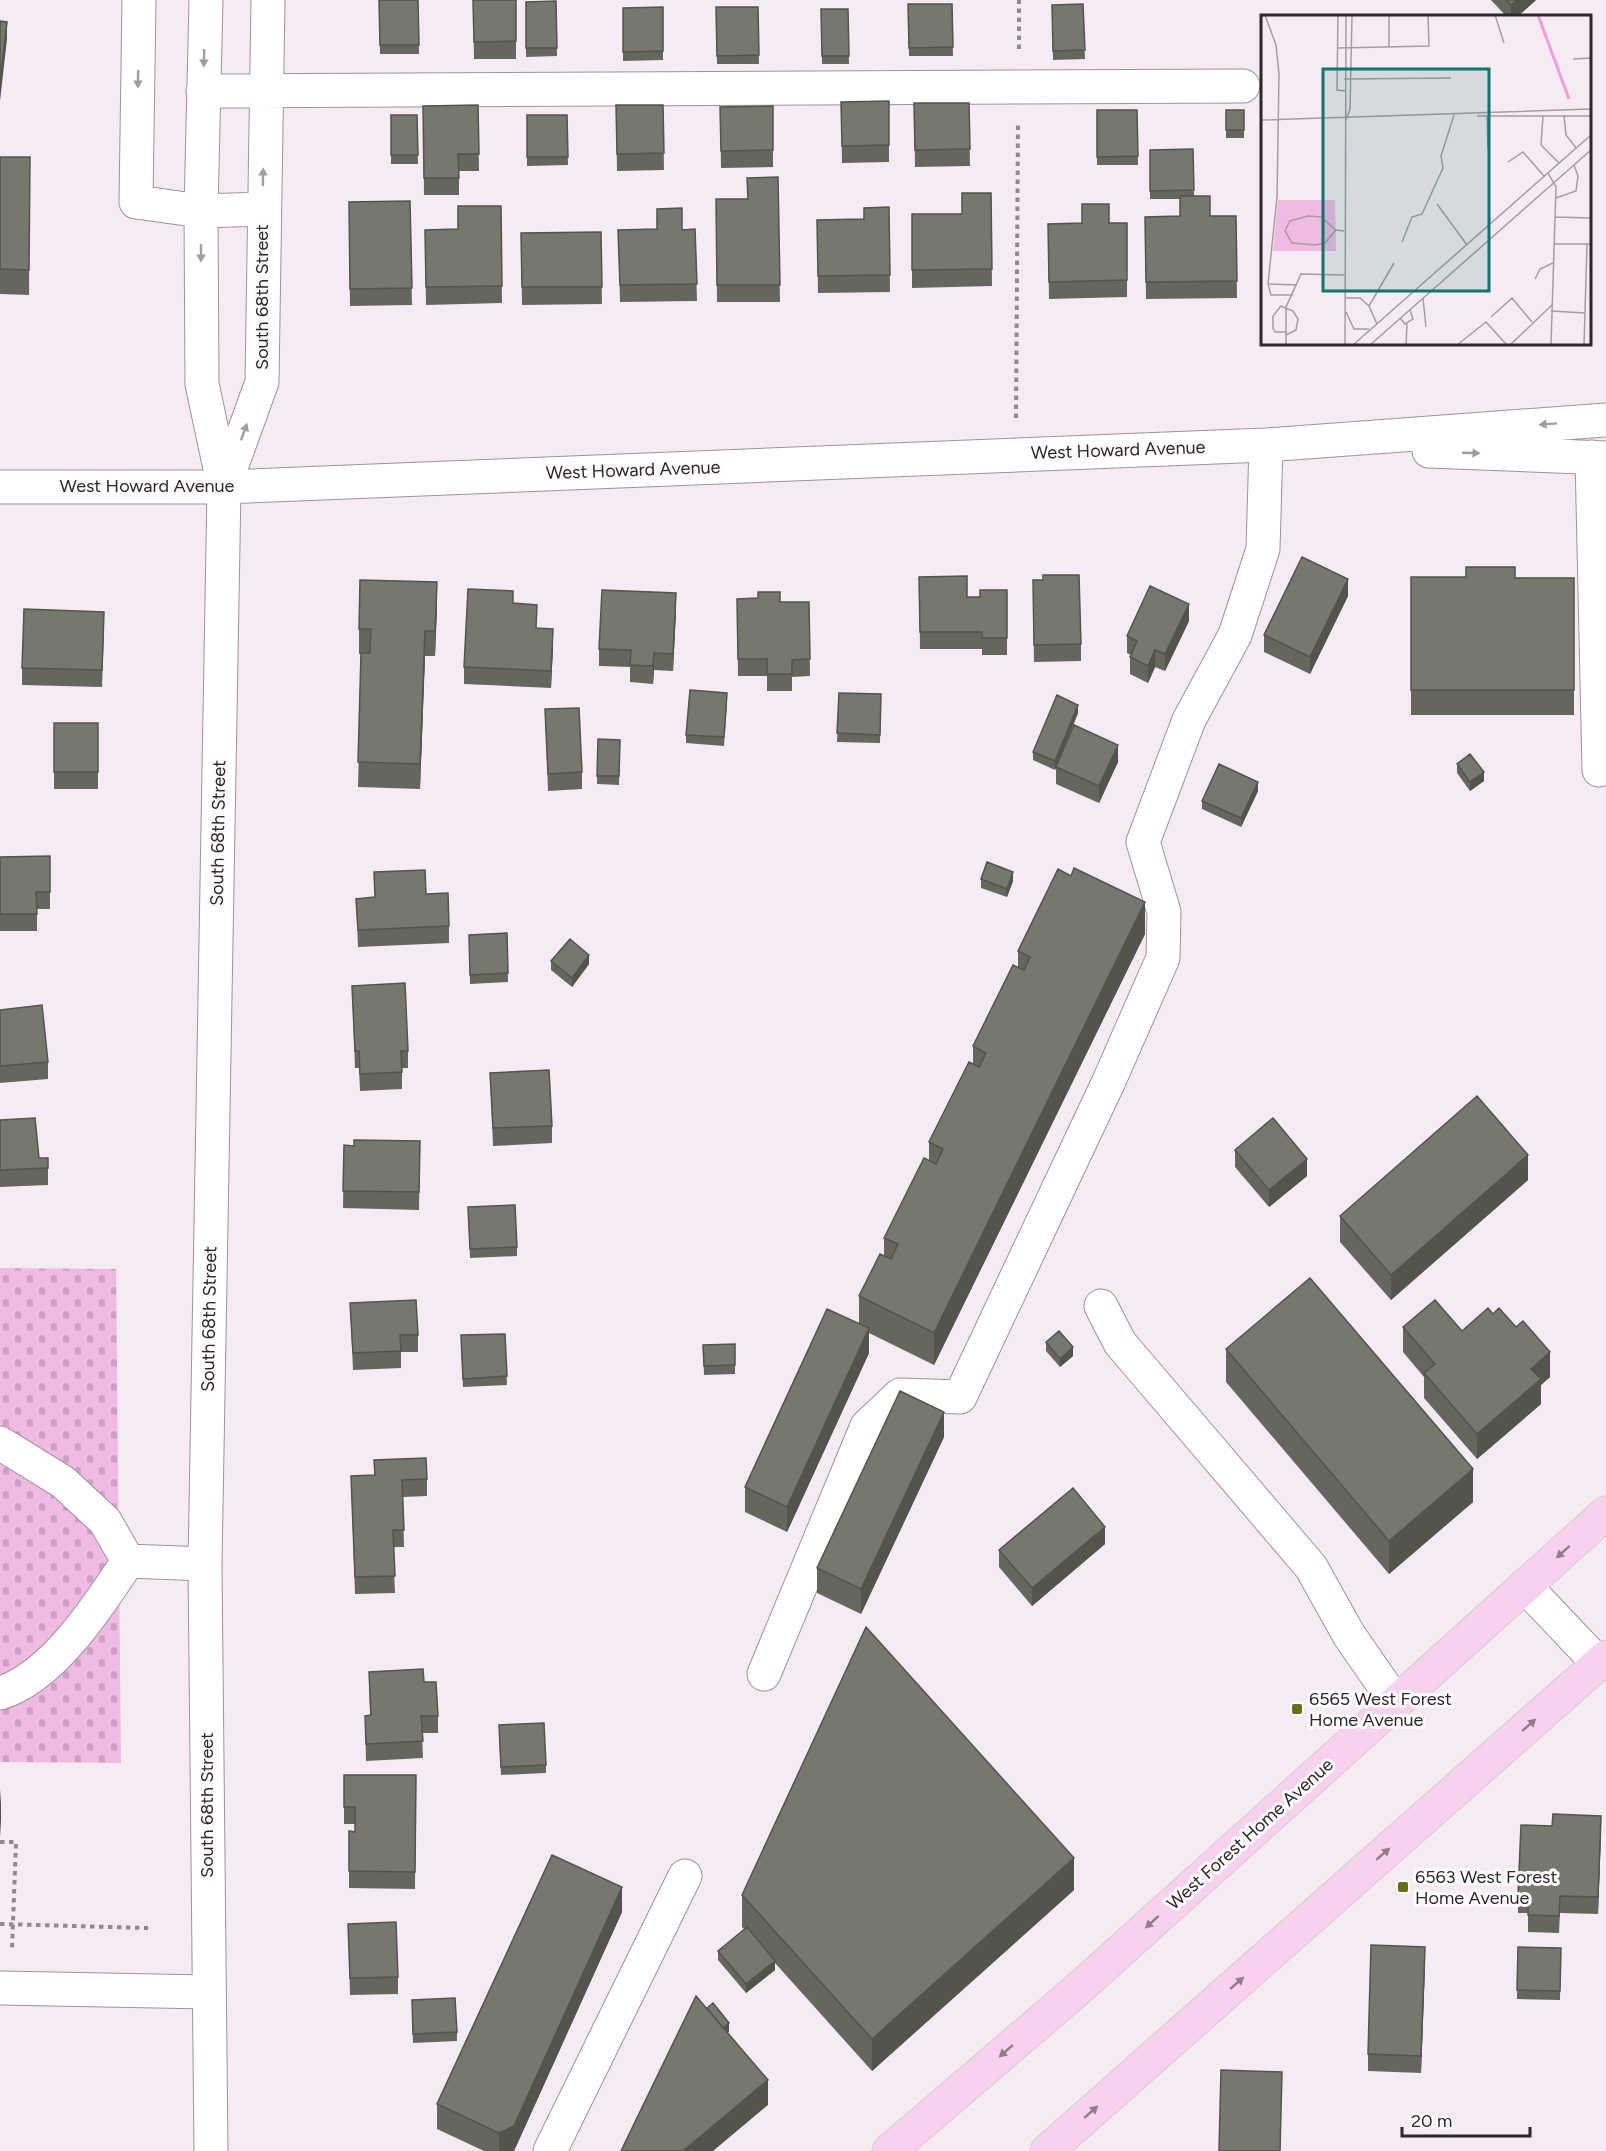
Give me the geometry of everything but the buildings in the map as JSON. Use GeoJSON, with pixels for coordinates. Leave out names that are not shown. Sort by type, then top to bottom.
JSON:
{"type":"FeatureCollection","features":[{"type":"Feature","properties":{"kind":"main road","name":"West Forest Home Avenue"},"geometry":{"type":"LineString","coordinates":[[889,2151],[1076,1991],[1606,1513]]}},
{"type":"Feature","properties":{"kind":"main road"},"geometry":{"type":"LineString","coordinates":[[1047,2151],[1602,1660]]}},
{"type":"Feature","properties":{"kind":"street","name":"South 68th Street"},"geometry":{"type":"LineString","coordinates":[[139,0],[136,202],[201,211],[263,209]]}},
{"type":"Feature","properties":{"kind":"street","name":"South 68th Street"},"geometry":{"type":"LineString","coordinates":[[206,0],[201,211],[202,384],[224,487],[205,1564],[211,2151]]}},
{"type":"Feature","properties":{"kind":"street","name":"South 68th Street"},"geometry":{"type":"LineString","coordinates":[[224,487],[262,382],[268,0]]}},
{"type":"Feature","properties":{"kind":"street"},"geometry":{"type":"LineString","coordinates":[[203,91],[1243,86]]}},
{"type":"Feature","properties":{"kind":"street","name":"West Howard Avenue"},"geometry":{"type":"LineString","coordinates":[[0,487],[224,487],[1266,445],[1606,420]]}},
{"type":"Feature","properties":{"kind":"street"},"geometry":{"type":"LineString","coordinates":[[764,1674],[867,1426],[900,1395],[960,1397],[1109,1081],[1163,958],[1164,912],[1143,842],[1189,720],[1235,635],[1263,549],[1266,445]]}},
{"type":"Feature","properties":{"kind":"street","name":"West Howard Avenue"},"geometry":{"type":"LineString","coordinates":[[1266,445],[1599,458]]}},
{"type":"Feature","properties":{"kind":"street"},"geometry":{"type":"LineString","coordinates":[[1599,458],[1599,770]]}},
{"type":"Feature","properties":{"kind":"street"},"geometry":{"type":"LineString","coordinates":[[1101,1306],[1120,1343],[1311,1567],[1348,1635],[1396,1703]]}},
{"type":"Feature","properties":{"kind":"street"},"geometry":{"type":"LineString","coordinates":[[0,1443],[63,1482],[105,1521],[128,1561]]}},
{"type":"Feature","properties":{"kind":"street"},"geometry":{"type":"LineString","coordinates":[[128,1561],[205,1564]]}},
{"type":"Feature","properties":{"kind":"street"},"geometry":{"type":"LineString","coordinates":[[0,1693],[18,1687],[41,1670],[96,1610],[128,1561]]}},
{"type":"Feature","properties":{"kind":"street"},"geometry":{"type":"LineString","coordinates":[[1526,1586],[1602,1660]]}},
{"type":"Feature","properties":{"kind":"street"},"geometry":{"type":"LineString","coordinates":[[550,2151],[685,1876]]}},
{"type":"Feature","properties":{"kind":"street"},"geometry":{"type":"LineString","coordinates":[[5,1988],[208,1992]]}},
{"type":"Feature","properties":{"kind":"path"},"geometry":{"type":"LineString","coordinates":[[1016,455],[1019,0]]}},
{"type":"Feature","properties":{"kind":"path"},"geometry":{"type":"LineString","coordinates":[[0,1842],[16,1842],[13,1925],[5,1988]]}},
{"type":"Feature","properties":{"kind":"path"},"geometry":{"type":"LineString","coordinates":[[0,1924],[148,1928]]}},
{"type":"Feature","properties":{"kind":"green space"},"geometry":{"type":"Polygon","coordinates":[[[0,1268],[116,1269],[121,1763],[0,1762],[0,1268]]]}},
{"type":"Feature","properties":{"kind":"place","name":"6565 West Forest Home Avenue"},"geometry":{"type":"Point","coordinates":[1297,1709]}},
{"type":"Feature","properties":{"kind":"place","name":"6563 West Forest Home Avenue"},"geometry":{"type":"Point","coordinates":[1403,1887]}}]}
